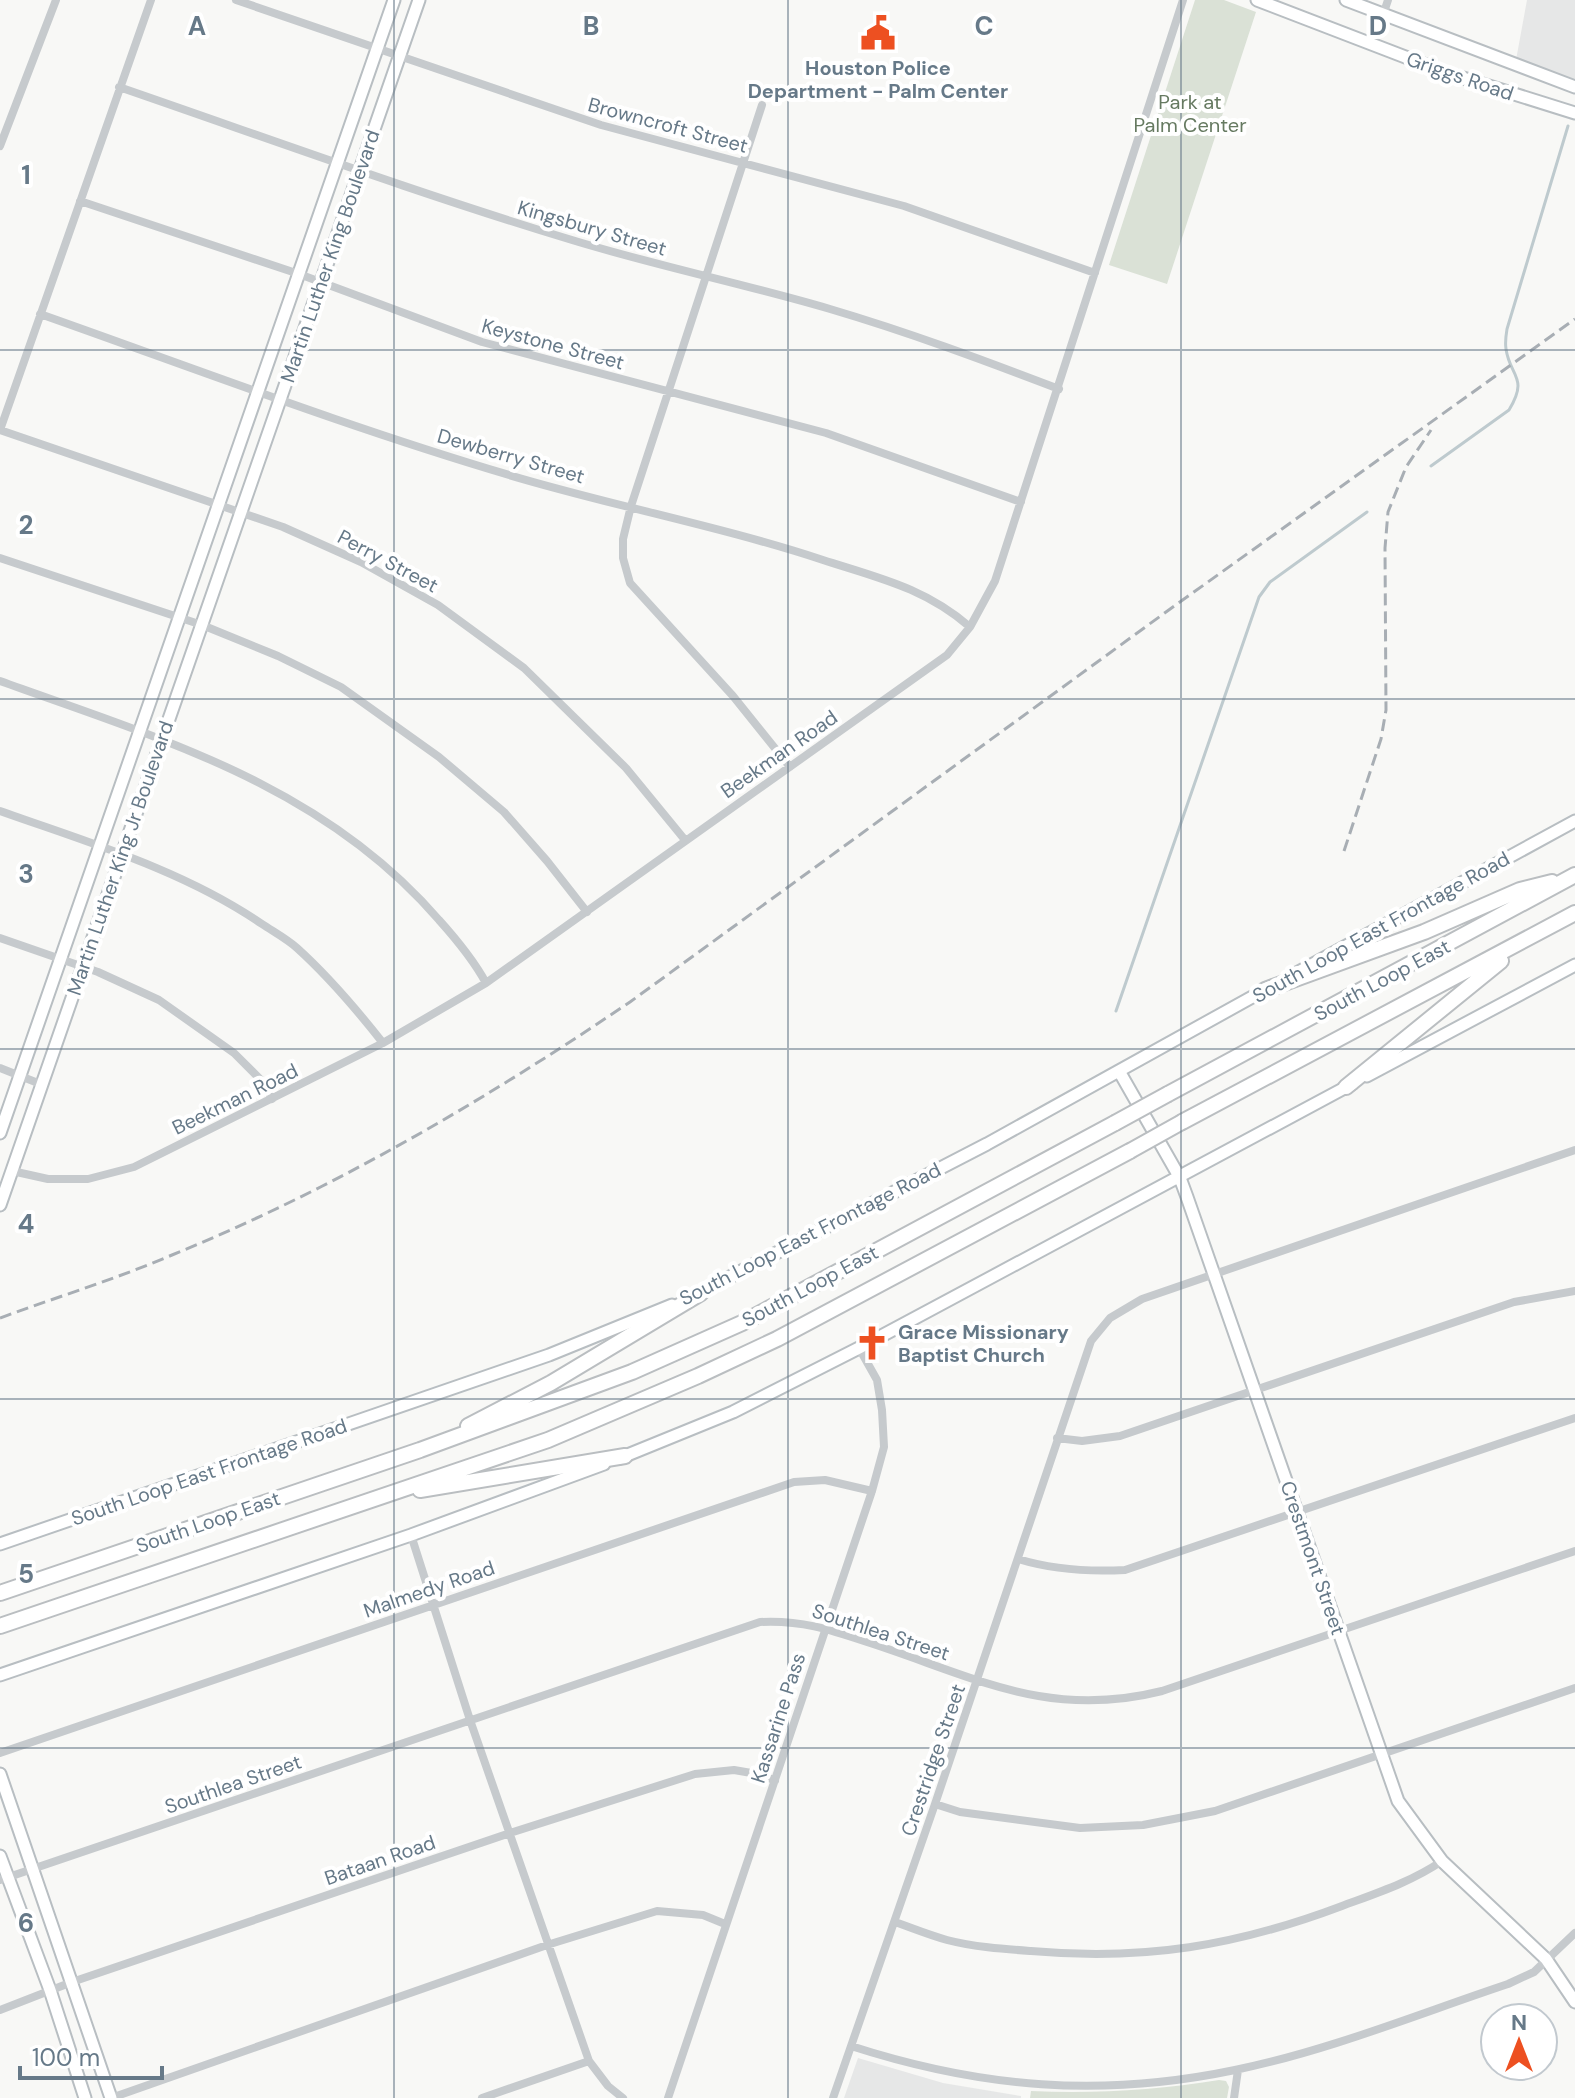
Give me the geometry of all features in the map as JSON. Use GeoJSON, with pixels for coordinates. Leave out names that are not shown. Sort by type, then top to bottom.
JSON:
{"type":"FeatureCollection","features":[{"type":"Feature","properties":{"kind":"highway"},"geometry":{"type":"LineString","coordinates":[[1265,990],[1424,932],[1520,890],[1573,876]]}},
{"type":"Feature","properties":{"kind":"highway","name":"South Loop East"},"geometry":{"type":"LineString","coordinates":[[0,1593],[420,1450],[632,1372],[742,1323],[1573,876]]}},
{"type":"Feature","properties":{"kind":"highway","name":"South Loop East"},"geometry":{"type":"LineString","coordinates":[[0,1626],[548,1440],[698,1376],[777,1339],[1575,913]]}},
{"type":"Feature","properties":{"kind":"highway"},"geometry":{"type":"LineString","coordinates":[[1346,1087],[1525,942]]}},
{"type":"Feature","properties":{"kind":"highway"},"geometry":{"type":"LineString","coordinates":[[420,1450],[551,1383],[701,1293]]}},
{"type":"Feature","properties":{"kind":"highway"},"geometry":{"type":"LineString","coordinates":[[380,1497],[625,1456]]}},
{"type":"Feature","properties":{"kind":"main road","name":"Martin Luther King Boulevard"},"geometry":{"type":"LineString","coordinates":[[233,463],[394,0]]}},
{"type":"Feature","properties":{"kind":"main road","name":"Martin Luther King Boulevard"},"geometry":{"type":"LineString","coordinates":[[241,512],[419,0]]}},
{"type":"Feature","properties":{"kind":"main road","name":"Griggs Road"},"geometry":{"type":"LineString","coordinates":[[1257,0],[1447,73],[1575,113]]}},
{"type":"Feature","properties":{"kind":"main road","name":"Griggs Road"},"geometry":{"type":"LineString","coordinates":[[1346,0],[1575,87]]}},
{"type":"Feature","properties":{"kind":"main road","name":"Martin Luther King Jr Boulevard"},"geometry":{"type":"LineString","coordinates":[[0,1133],[233,463]]}},
{"type":"Feature","properties":{"kind":"main road","name":"Martin Luther King Jr Boulevard"},"geometry":{"type":"LineString","coordinates":[[0,1205],[6,1171],[43,1085],[241,512]]}},
{"type":"Feature","properties":{"kind":"main road","name":"South Loop East Frontage Road"},"geometry":{"type":"LineString","coordinates":[[0,1546],[49,1532],[66,1521],[549,1355],[701,1293],[987,1144],[1575,821]]}},
{"type":"Feature","properties":{"kind":"main road"},"geometry":{"type":"LineString","coordinates":[[0,1675],[6,1670],[411,1535],[625,1456],[733,1412],[1180,1178],[1575,965]]}},
{"type":"Feature","properties":{"kind":"main road","name":"Crestmont Street"},"geometry":{"type":"LineString","coordinates":[[1119,1071],[1180,1178],[1398,1801],[1442,1861],[1546,1959],[1575,2002]]}},
{"type":"Feature","properties":{"kind":"main road"},"geometry":{"type":"LineString","coordinates":[[0,1774],[111,2098]]}},
{"type":"Feature","properties":{"kind":"main road"},"geometry":{"type":"LineString","coordinates":[[0,1856],[4,1878],[50,1990],[85,2098]]}},
{"type":"Feature","properties":{"kind":"street"},"geometry":{"type":"LineString","coordinates":[[0,146],[56,0]]}},
{"type":"Feature","properties":{"kind":"street"},"geometry":{"type":"LineString","coordinates":[[0,430],[151,0]]}},
{"type":"Feature","properties":{"kind":"street","name":"Browncroft Street"},"geometry":{"type":"LineString","coordinates":[[236,0],[601,125],[904,206],[1095,273]]}},
{"type":"Feature","properties":{"kind":"street","name":"Beekman Road"},"geometry":{"type":"LineString","coordinates":[[6,1171],[48,1179],[88,1179],[134,1167],[383,1043],[486,983],[947,655],[970,627],[995,581],[1183,0]]}},
{"type":"Feature","properties":{"kind":"street"},"geometry":{"type":"LineString","coordinates":[[1383,15],[1388,0]]}},
{"type":"Feature","properties":{"kind":"street","name":"Kingsbury Street"},"geometry":{"type":"LineString","coordinates":[[119,87],[360,171],[598,248],[830,309],[911,334],[1059,389]]}},
{"type":"Feature","properties":{"kind":"street"},"geometry":{"type":"LineString","coordinates":[[762,105],[631,506],[623,539],[623,558],[630,583],[733,696],[790,767]]}},
{"type":"Feature","properties":{"kind":"street","name":"Keystone Street"},"geometry":{"type":"LineString","coordinates":[[80,201],[299,274],[482,342],[826,433],[1021,502]]}},
{"type":"Feature","properties":{"kind":"street","name":"Dewberry Street"},"geometry":{"type":"LineString","coordinates":[[40,314],[510,476],[772,543],[907,586],[947,607],[970,627]]}},
{"type":"Feature","properties":{"kind":"street","name":"Perry Street"},"geometry":{"type":"LineString","coordinates":[[0,430],[283,527],[361,562],[438,605],[524,668],[626,768],[685,840]]}},
{"type":"Feature","properties":{"kind":"street"},"geometry":{"type":"LineString","coordinates":[[0,558],[202,625],[278,656],[341,687],[439,757],[504,812],[587,912]]}},
{"type":"Feature","properties":{"kind":"street"},"geometry":{"type":"LineString","coordinates":[[0,681],[207,757],[276,790],[347,833],[414,890],[474,960],[486,983]]}},
{"type":"Feature","properties":{"kind":"street"},"geometry":{"type":"LineString","coordinates":[[0,811],[144,862],[248,914],[296,947],[360,1014],[383,1043]]}},
{"type":"Feature","properties":{"kind":"street"},"geometry":{"type":"LineString","coordinates":[[0,938],[60,958],[159,1000],[234,1053],[263,1082],[272,1099]]}},
{"type":"Feature","properties":{"kind":"street"},"geometry":{"type":"LineString","coordinates":[[0,1068],[43,1085]]}},
{"type":"Feature","properties":{"kind":"street","name":"Crestridge Street"},"geometry":{"type":"LineString","coordinates":[[833,2098],[1091,1341],[1110,1318],[1142,1299],[1575,1150]]}},
{"type":"Feature","properties":{"kind":"street"},"geometry":{"type":"LineString","coordinates":[[1057,1438],[1082,1441],[1120,1436],[1514,1302],[1575,1291]]}},
{"type":"Feature","properties":{"kind":"street","name":"Kassarine Pass"},"geometry":{"type":"LineString","coordinates":[[668,2098],[872,1491],[884,1447],[877,1380],[859,1348]]}},
{"type":"Feature","properties":{"kind":"street"},"geometry":{"type":"LineString","coordinates":[[1018,1559],[1084,1572],[1125,1570],[1575,1418]]}},
{"type":"Feature","properties":{"kind":"street","name":"Malmedy Road"},"geometry":{"type":"LineString","coordinates":[[0,1753],[794,1482],[825,1480],[872,1491]]}},
{"type":"Feature","properties":{"kind":"street"},"geometry":{"type":"LineString","coordinates":[[411,1535],[470,1720],[589,2061],[608,2086],[623,2098]]}},
{"type":"Feature","properties":{"kind":"street","name":"Southlea Street"},"geometry":{"type":"LineString","coordinates":[[4,1878],[760,1622],[789,1620],[826,1629],[1016,1693],[1066,1701],[1100,1702],[1162,1691],[1575,1551]]}},
{"type":"Feature","properties":{"kind":"street"},"geometry":{"type":"LineString","coordinates":[[935,1804],[960,1812],[1055,1826],[1143,1825],[1215,1811],[1575,1688]]}},
{"type":"Feature","properties":{"kind":"street","name":"Bataan Road"},"geometry":{"type":"LineString","coordinates":[[0,2010],[72,1982],[510,1833],[695,1774],[734,1770],[763,1775],[775,1781]]}},
{"type":"Feature","properties":{"kind":"street"},"geometry":{"type":"LineString","coordinates":[[895,1922],[947,1940],[993,1948],[1088,1956],[1174,1951],[1228,1942],[1330,1911],[1417,1878],[1442,1861]]}},
{"type":"Feature","properties":{"kind":"street"},"geometry":{"type":"LineString","coordinates":[[111,2098],[547,1945],[657,1911],[703,1915],[725,1924]]}},
{"type":"Feature","properties":{"kind":"street"},"geometry":{"type":"LineString","coordinates":[[851,2046],[896,2061],[965,2077],[1052,2085],[1142,2085],[1238,2070],[1323,2047],[1508,1984],[1534,1972],[1575,1933]]}},
{"type":"Feature","properties":{"kind":"street"},"geometry":{"type":"LineString","coordinates":[[482,2098],[589,2061]]}},
{"type":"Feature","properties":{"kind":"street"},"geometry":{"type":"LineString","coordinates":[[1234,2098],[1238,2070]]}},
{"type":"Feature","properties":{"kind":"shaded area"},"geometry":{"type":"Polygon","coordinates":[[[1527,0],[1575,0],[1575,82],[1516,60],[1527,0]]]}},
{"type":"Feature","properties":{"kind":"shaded area"},"geometry":{"type":"Polygon","coordinates":[[[858,2058],[943,2083],[1021,2098],[844,2098],[858,2058]]]}},
{"type":"Feature","properties":{"kind":"green space","name":"Park at Palm Center"},"geometry":{"type":"Polygon","coordinates":[[[1195,0],[1224,0],[1256,12],[1167,284],[1109,265],[1195,0]]]}},
{"type":"Feature","properties":{"kind":"green space"},"geometry":{"type":"Polygon","coordinates":[[[1226,2081],[1229,2087],[1227,2098],[1030,2098],[1031,2091],[1125,2090],[1226,2081]]]}},
{"type":"Feature","properties":{"kind":"waterway"},"geometry":{"type":"LineString","coordinates":[[1431,466],[1509,410],[1515,399],[1518,384],[1506,349],[1507,329],[1568,126]]}},
{"type":"Feature","properties":{"kind":"waterway"},"geometry":{"type":"LineString","coordinates":[[1116,1011],[1259,597],[1270,582],[1367,512]]}},
{"type":"Feature","properties":{"kind":"railway"},"geometry":{"type":"LineString","coordinates":[[0,1318],[151,1264],[292,1201],[350,1172],[520,1074],[630,1002],[1575,319]]}},
{"type":"Feature","properties":{"kind":"railway"},"geometry":{"type":"LineString","coordinates":[[1344,851],[1381,739],[1386,710],[1385,548],[1388,512],[1406,467],[1431,430]]}},
{"type":"Feature","properties":{"kind":"place","name":"Houston Police Department - Palm Center"},"geometry":{"type":"Point","coordinates":[878,33]}},
{"type":"Feature","properties":{"kind":"place","name":"Grace Missionary Baptist Church"},"geometry":{"type":"Point","coordinates":[872,1343]}}]}
